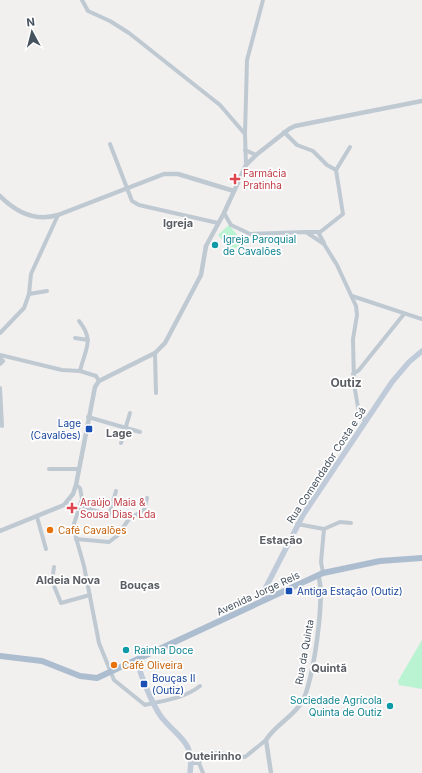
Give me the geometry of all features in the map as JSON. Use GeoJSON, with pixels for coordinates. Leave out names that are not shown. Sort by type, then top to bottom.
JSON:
{"type":"FeatureCollection","features":[{"type":"Feature","properties":{"kind":"main road","name":"Rua Comendador Costa e Sá"},"geometry":{"type":"LineString","coordinates":[[265,600],[264,591],[297,524],[365,421],[397,376],[422,352]]}},
{"type":"Feature","properties":{"kind":"main road","name":"Avenida Jorge Reis"},"geometry":{"type":"LineString","coordinates":[[0,656],[42,661],[88,678],[97,678],[132,664],[321,574],[385,560],[422,558]]}},
{"type":"Feature","properties":{"kind":"main road"},"geometry":{"type":"LineString","coordinates":[[138,660],[138,669]]}},
{"type":"Feature","properties":{"kind":"main road"},"geometry":{"type":"LineString","coordinates":[[132,664],[138,669],[158,712],[186,743],[190,750],[190,773]]}},
{"type":"Feature","properties":{"kind":"street"},"geometry":{"type":"LineString","coordinates":[[82,0],[88,11],[110,20],[129,33],[220,105],[245,134]]}},
{"type":"Feature","properties":{"kind":"street"},"geometry":{"type":"LineString","coordinates":[[246,165],[245,134],[248,54],[263,0]]}},
{"type":"Feature","properties":{"kind":"street"},"geometry":{"type":"LineString","coordinates":[[0,531],[64,505],[73,494],[95,387],[99,381],[155,353],[165,343],[201,275],[206,246],[224,213],[246,165],[284,132],[301,125],[422,101]]}},
{"type":"Feature","properties":{"kind":"street"},"geometry":{"type":"LineString","coordinates":[[284,132],[297,145],[313,151],[327,165],[336,170]]}},
{"type":"Feature","properties":{"kind":"street"},"geometry":{"type":"LineString","coordinates":[[110,144],[132,201],[139,205],[218,223]]}},
{"type":"Feature","properties":{"kind":"street"},"geometry":{"type":"LineString","coordinates":[[224,213],[231,225],[250,234],[319,233],[343,214],[336,170],[350,147]]}},
{"type":"Feature","properties":{"kind":"street"},"geometry":{"type":"LineString","coordinates":[[245,150],[256,155]]}},
{"type":"Feature","properties":{"kind":"street"},"geometry":{"type":"LineString","coordinates":[[0,196],[18,211],[28,216],[40,218],[58,215],[157,175],[172,173],[234,191]]}},
{"type":"Feature","properties":{"kind":"street"},"geometry":{"type":"LineString","coordinates":[[0,333],[24,308],[29,294],[31,274],[58,215]]}},
{"type":"Feature","properties":{"kind":"street"},"geometry":{"type":"LineString","coordinates":[[306,232],[312,235],[326,248]]}},
{"type":"Feature","properties":{"kind":"street"},"geometry":{"type":"LineString","coordinates":[[319,233],[352,296],[357,315],[353,339],[353,374],[357,408],[365,421]]}},
{"type":"Feature","properties":{"kind":"street"},"geometry":{"type":"LineString","coordinates":[[29,294],[47,292]]}},
{"type":"Feature","properties":{"kind":"street"},"geometry":{"type":"LineString","coordinates":[[352,296],[422,319]]}},
{"type":"Feature","properties":{"kind":"street"},"geometry":{"type":"LineString","coordinates":[[353,374],[359,370],[404,314]]}},
{"type":"Feature","properties":{"kind":"street"},"geometry":{"type":"LineString","coordinates":[[79,321],[88,332],[88,340],[80,371]]}},
{"type":"Feature","properties":{"kind":"street"},"geometry":{"type":"LineString","coordinates":[[75,338],[88,340]]}},
{"type":"Feature","properties":{"kind":"street"},"geometry":{"type":"LineString","coordinates":[[155,353],[156,393]]}},
{"type":"Feature","properties":{"kind":"street"},"geometry":{"type":"LineString","coordinates":[[0,364],[2,361],[0,357],[62,370],[80,371],[96,376],[99,381]]}},
{"type":"Feature","properties":{"kind":"street"},"geometry":{"type":"LineString","coordinates":[[0,388],[2,426]]}},
{"type":"Feature","properties":{"kind":"street"},"geometry":{"type":"LineString","coordinates":[[122,442],[130,413]]}},
{"type":"Feature","properties":{"kind":"street"},"geometry":{"type":"LineString","coordinates":[[88,417],[140,432]]}},
{"type":"Feature","properties":{"kind":"street"},"geometry":{"type":"LineString","coordinates":[[49,469],[78,469]]}},
{"type":"Feature","properties":{"kind":"street"},"geometry":{"type":"LineString","coordinates":[[76,485],[80,488],[82,499],[73,524],[90,595],[99,643],[114,680],[142,704],[155,704],[179,698],[191,693],[200,686]]}},
{"type":"Feature","properties":{"kind":"street"},"geometry":{"type":"LineString","coordinates":[[80,506],[109,515],[116,491]]}},
{"type":"Feature","properties":{"kind":"street"},"geometry":{"type":"LineString","coordinates":[[76,539],[109,542],[117,536],[134,514],[144,510],[147,498]]}},
{"type":"Feature","properties":{"kind":"street"},"geometry":{"type":"LineString","coordinates":[[37,517],[46,549]]}},
{"type":"Feature","properties":{"kind":"street"},"geometry":{"type":"LineString","coordinates":[[297,524],[324,529],[340,522],[351,523]]}},
{"type":"Feature","properties":{"kind":"street"},"geometry":{"type":"LineString","coordinates":[[321,574],[324,529]]}},
{"type":"Feature","properties":{"kind":"street"},"geometry":{"type":"LineString","coordinates":[[54,567],[52,581],[61,603],[90,595]]}},
{"type":"Feature","properties":{"kind":"street","name":"Rua da Quinta"},"geometry":{"type":"LineString","coordinates":[[266,740],[301,704],[305,696],[321,604],[321,574]]}},
{"type":"Feature","properties":{"kind":"street"},"geometry":{"type":"LineString","coordinates":[[203,773],[199,763],[200,759],[205,755],[217,753],[245,757],[266,740]]}},
{"type":"Feature","properties":{"kind":"street"},"geometry":{"type":"LineString","coordinates":[[266,740],[271,773]]}},
{"type":"Feature","properties":{"kind":"street"},"geometry":{"type":"LineString","coordinates":[[191,763],[199,763]]}},
{"type":"Feature","properties":{"kind":"green space"},"geometry":{"type":"Polygon","coordinates":[[[229,225],[243,242],[232,251],[218,235],[229,225]]]}},
{"type":"Feature","properties":{"kind":"green space"},"geometry":{"type":"Polygon","coordinates":[[[422,640],[422,689],[399,685],[398,681],[422,640]]]}},
{"type":"Feature","properties":{"kind":"place","name":"Farmácia Pratinha"},"geometry":{"type":"Point","coordinates":[235,179]}},
{"type":"Feature","properties":{"kind":"place","name":"Igreja Paroquial de Cavalões"},"geometry":{"type":"Point","coordinates":[215,245]}},
{"type":"Feature","properties":{"kind":"place","name":"Lage (Cavalões)"},"geometry":{"type":"Point","coordinates":[89,429]}},
{"type":"Feature","properties":{"kind":"place","name":"Araújo Maia & Sousa Dias, Lda"},"geometry":{"type":"Point","coordinates":[72,508]}},
{"type":"Feature","properties":{"kind":"place","name":"Café Cavalões"},"geometry":{"type":"Point","coordinates":[50,530]}},
{"type":"Feature","properties":{"kind":"place","name":"Antiga Estação (Outiz)"},"geometry":{"type":"Point","coordinates":[289,591]}},
{"type":"Feature","properties":{"kind":"place","name":"Rainha Doce"},"geometry":{"type":"Point","coordinates":[126,650]}},
{"type":"Feature","properties":{"kind":"place","name":"Café Oliveira"},"geometry":{"type":"Point","coordinates":[114,665]}},
{"type":"Feature","properties":{"kind":"place","name":"Bouças II (Outiz)"},"geometry":{"type":"Point","coordinates":[144,684]}},
{"type":"Feature","properties":{"kind":"place","name":"Sociedade Agrícola Quinta de Outiz"},"geometry":{"type":"Point","coordinates":[390,706]}},
{"type":"Feature","properties":{"kind":"district","name":"Igreja"},"geometry":{"type":"Point","coordinates":[178,223]}},
{"type":"Feature","properties":{"kind":"district","name":"Outiz"},"geometry":{"type":"Point","coordinates":[346,382]}},
{"type":"Feature","properties":{"kind":"district","name":"Lage"},"geometry":{"type":"Point","coordinates":[119,433]}},
{"type":"Feature","properties":{"kind":"district","name":"Estação"},"geometry":{"type":"Point","coordinates":[281,540]}},
{"type":"Feature","properties":{"kind":"district","name":"Aldeia Nova"},"geometry":{"type":"Point","coordinates":[68,580]}},
{"type":"Feature","properties":{"kind":"district","name":"Bouças"},"geometry":{"type":"Point","coordinates":[140,585]}},
{"type":"Feature","properties":{"kind":"district","name":"Quintã"},"geometry":{"type":"Point","coordinates":[329,668]}},
{"type":"Feature","properties":{"kind":"district","name":"Outeirinho"},"geometry":{"type":"Point","coordinates":[213,756]}}]}
